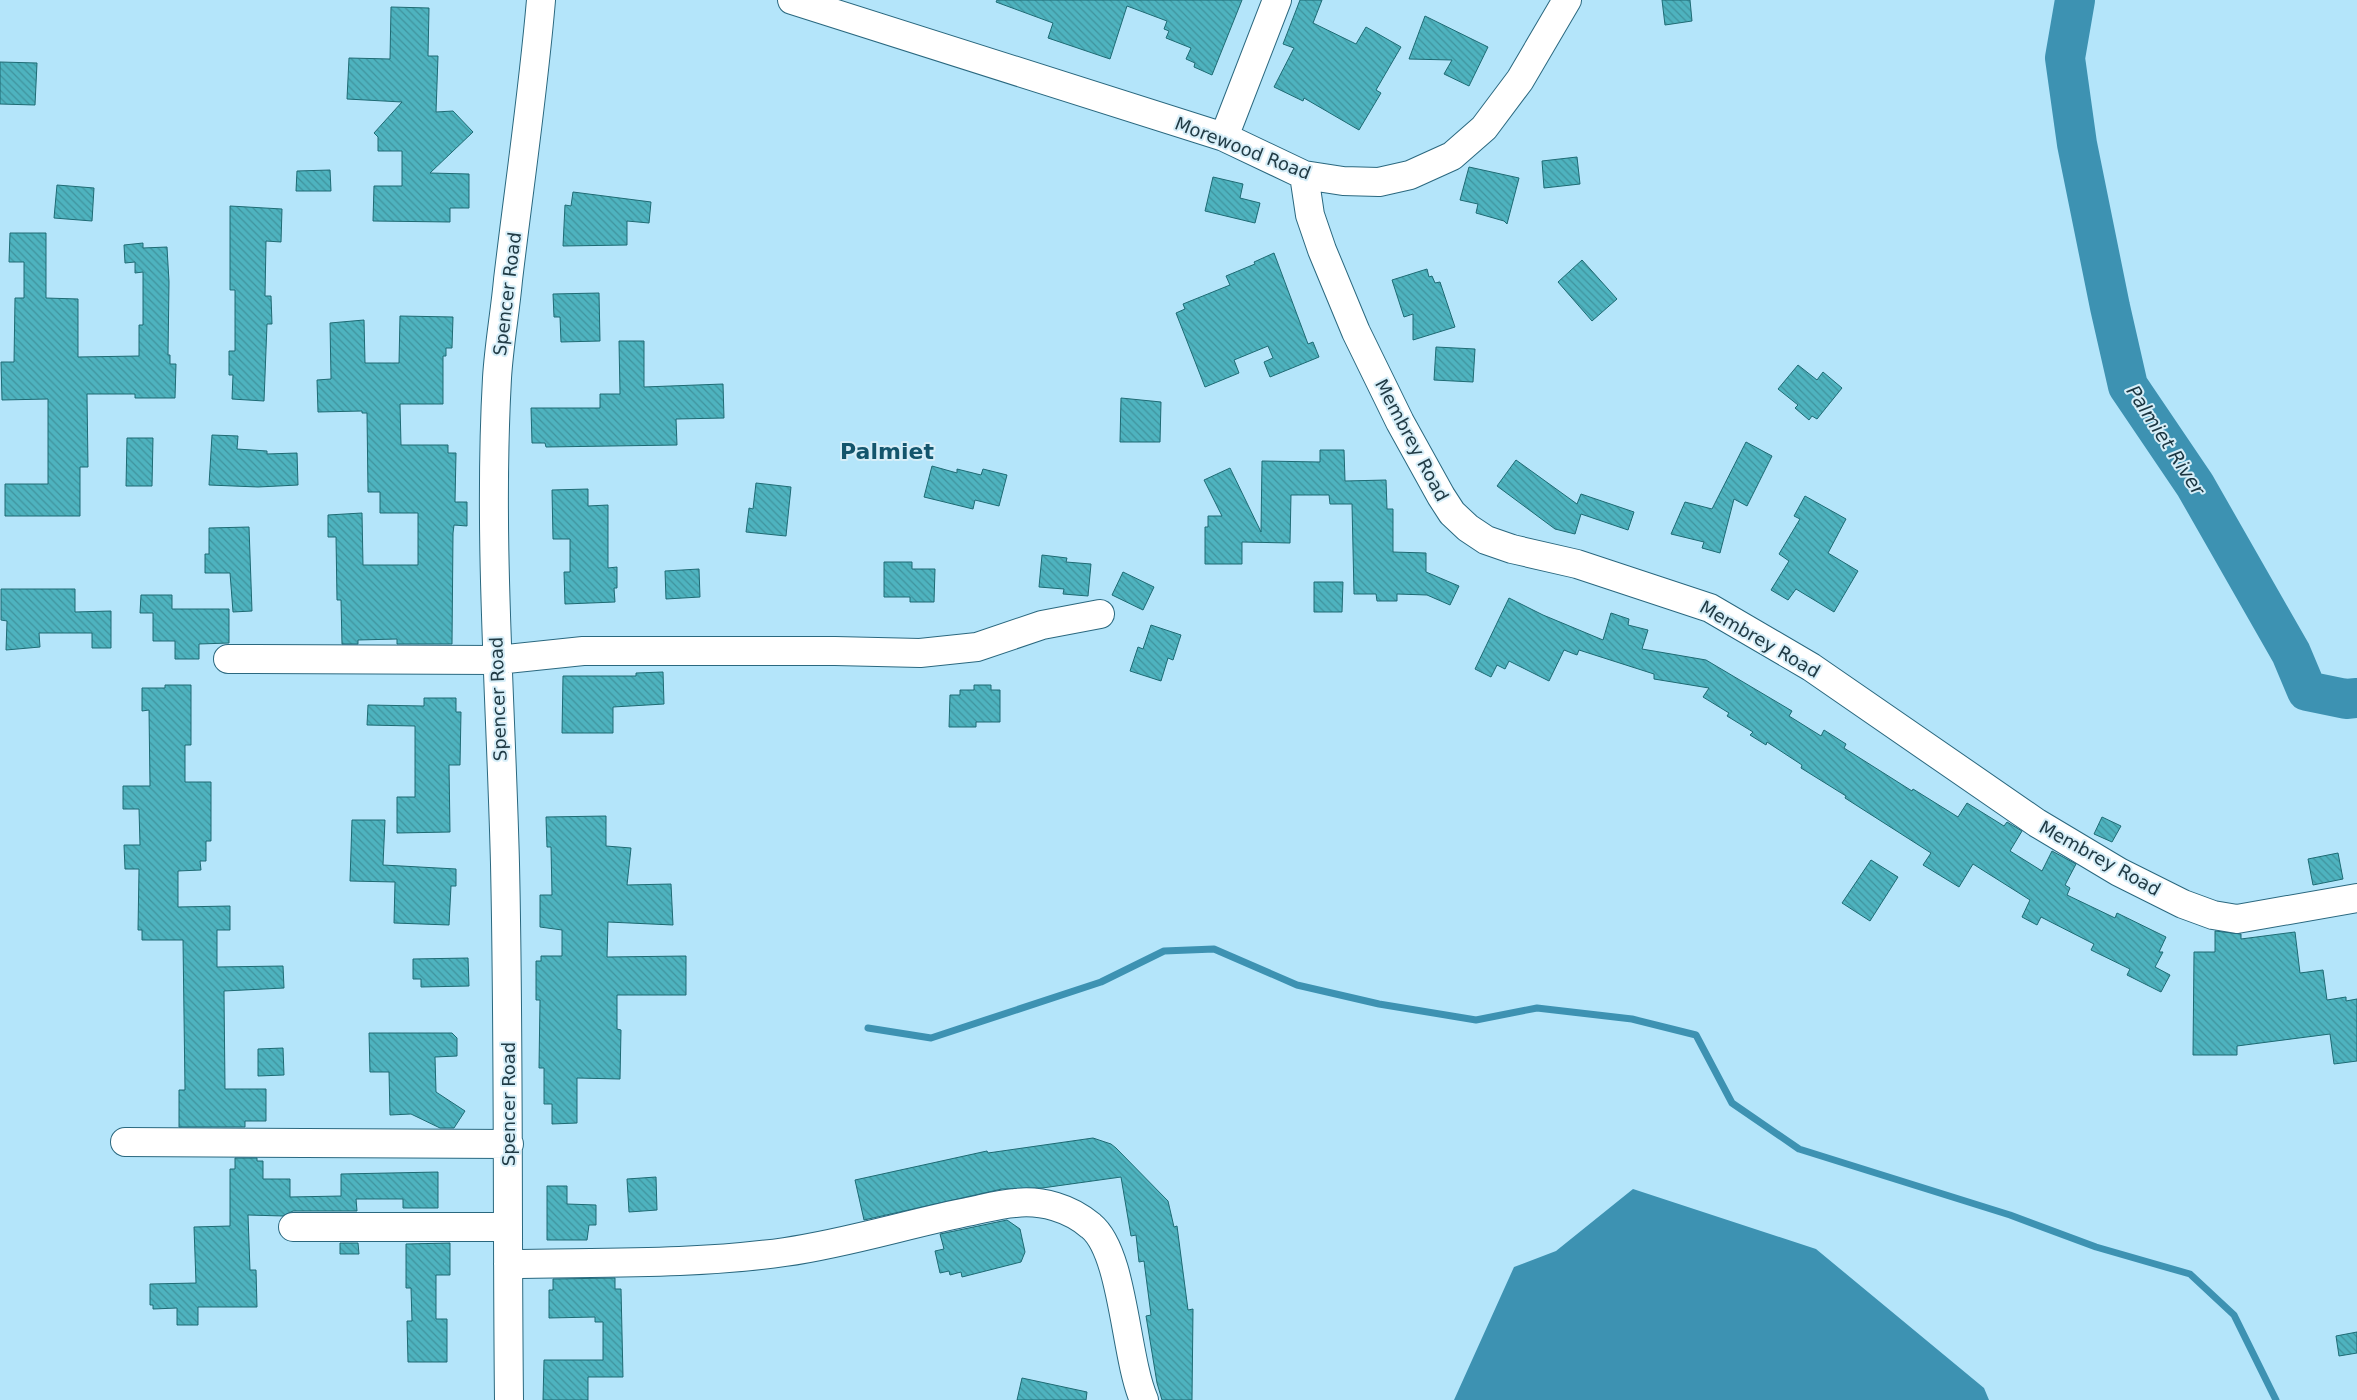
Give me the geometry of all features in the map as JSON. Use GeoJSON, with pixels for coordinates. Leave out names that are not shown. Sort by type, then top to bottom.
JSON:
{"type":"FeatureCollection","features":[{"type":"Feature","properties":{"kind":"street","name":"Spencer Road"},"geometry":{"type":"LineString","coordinates":[[509,1400],[509,1144],[505,880],[497,660],[494,504],[497,376],[522,164],[532,100],[541,0]]}},
{"type":"Feature","properties":{"kind":"street","name":"Morewood Road"},"geometry":{"type":"LineString","coordinates":[[792,0],[1224,137],[1304,175],[1343,181],[1380,182],[1410,176],[1452,156],[1484,128],[1520,80],[1566,0]]}},
{"type":"Feature","properties":{"kind":"street"},"geometry":{"type":"LineString","coordinates":[[1224,137],[1277,0]]}},
{"type":"Feature","properties":{"kind":"street","name":"Membrey Road"},"geometry":{"type":"LineString","coordinates":[[1304,175],[1310,215],[1322,250],[1356,332],[1400,422],[1441,496],[1452,512],[1468,528],[1486,540],[1512,549],[1577,564],[1710,608],[1811,667],[2037,824],[2119,872],[2184,904],[2213,915],[2237,919],[2357,898]]}},
{"type":"Feature","properties":{"kind":"street"},"geometry":{"type":"LineString","coordinates":[[228,659],[497,660],[584,652],[950,652],[977,647],[1042,625],[1100,614]]}},
{"type":"Feature","properties":{"kind":"street"},"geometry":{"type":"LineString","coordinates":[[125,1142],[509,1144]]}},
{"type":"Feature","properties":{"kind":"street"},"geometry":{"type":"LineString","coordinates":[[508,1264],[690,1261],[732,1258],[840,1242],[939,1217],[1014,1203],[1043,1203],[1072,1213],[1093,1227],[1105,1246],[1116,1276],[1132,1365],[1144,1400]]}},
{"type":"Feature","properties":{"kind":"street"},"geometry":{"type":"LineString","coordinates":[[294,1227],[508,1227]]}},
{"type":"Feature","properties":{"kind":"water"},"geometry":{"type":"Polygon","coordinates":[[[1633,1189],[1816,1249],[1984,1388],[1989,1400],[1454,1400],[1514,1267],[1556,1251],[1633,1189]]]}},
{"type":"Feature","properties":{"kind":"building"},"geometry":{"type":"Polygon","coordinates":[[[997,0],[1242,0],[1212,75],[1194,67],[1195,63],[1186,59],[1191,48],[1166,38],[1169,31],[1164,29],[1167,21],[1127,6],[1110,59],[1048,38],[1053,23],[996,2],[997,0]]]}},
{"type":"Feature","properties":{"kind":"building"},"geometry":{"type":"Polygon","coordinates":[[[1300,0],[1322,0],[1313,23],[1356,44],[1366,27],[1401,47],[1376,90],[1381,93],[1359,130],[1304,98],[1303,101],[1274,87],[1294,48],[1283,44],[1300,0]]]}},
{"type":"Feature","properties":{"kind":"building"},"geometry":{"type":"Polygon","coordinates":[[[1662,0],[1690,0],[1692,21],[1665,25],[1662,0]]]}},
{"type":"Feature","properties":{"kind":"building"},"geometry":{"type":"Polygon","coordinates":[[[391,7],[429,8],[428,56],[438,56],[436,112],[453,111],[473,132],[430,173],[469,174],[469,208],[450,208],[450,222],[373,221],[374,186],[402,186],[402,151],[378,151],[378,137],[374,133],[402,102],[347,99],[349,58],[390,59],[391,7]]]}},
{"type":"Feature","properties":{"kind":"building"},"geometry":{"type":"Polygon","coordinates":[[[1425,16],[1488,47],[1469,86],[1444,74],[1452,60],[1409,59],[1425,16]]]}},
{"type":"Feature","properties":{"kind":"building"},"geometry":{"type":"Polygon","coordinates":[[[0,62],[37,63],[35,105],[0,104],[0,62]]]}},
{"type":"Feature","properties":{"kind":"building"},"geometry":{"type":"Polygon","coordinates":[[[1577,157],[1580,184],[1544,188],[1542,161],[1577,157]]]}},
{"type":"Feature","properties":{"kind":"building"},"geometry":{"type":"Polygon","coordinates":[[[1469,167],[1519,178],[1507,224],[1504,221],[1476,213],[1478,204],[1460,200],[1469,167]]]}},
{"type":"Feature","properties":{"kind":"building"},"geometry":{"type":"Polygon","coordinates":[[[330,170],[331,191],[296,191],[297,171],[330,170]]]}},
{"type":"Feature","properties":{"kind":"building"},"geometry":{"type":"Polygon","coordinates":[[[1213,177],[1243,184],[1240,198],[1260,203],[1255,223],[1205,211],[1213,177]]]}},
{"type":"Feature","properties":{"kind":"building"},"geometry":{"type":"Polygon","coordinates":[[[57,185],[94,188],[92,221],[54,218],[57,185]]]}},
{"type":"Feature","properties":{"kind":"building"},"geometry":{"type":"Polygon","coordinates":[[[573,192],[651,202],[649,223],[627,221],[627,245],[563,246],[565,205],[571,206],[573,192]]]}},
{"type":"Feature","properties":{"kind":"building"},"geometry":{"type":"Polygon","coordinates":[[[230,206],[282,209],[281,242],[266,241],[265,296],[271,296],[272,324],[267,324],[264,401],[232,399],[233,375],[229,375],[229,351],[235,351],[235,290],[230,290],[230,206]]]}},
{"type":"Feature","properties":{"kind":"building"},"geometry":{"type":"Polygon","coordinates":[[[10,233],[46,233],[46,298],[78,299],[78,357],[139,356],[139,325],[143,325],[143,272],[135,273],[135,262],[125,263],[124,245],[143,243],[143,248],[167,247],[169,282],[168,355],[170,355],[170,364],[176,364],[175,398],[135,398],[135,394],[87,394],[88,467],[80,467],[80,516],[5,516],[5,484],[48,484],[48,399],[2,400],[1,362],[14,362],[15,298],[24,298],[24,262],[9,262],[10,233]]]}},
{"type":"Feature","properties":{"kind":"building"},"geometry":{"type":"Polygon","coordinates":[[[1274,253],[1308,344],[1313,342],[1319,357],[1270,377],[1264,362],[1273,358],[1268,346],[1234,360],[1239,373],[1205,387],[1176,313],[1185,309],[1183,304],[1230,285],[1226,276],[1255,264],[1254,262],[1274,253]]]}},
{"type":"Feature","properties":{"kind":"building"},"geometry":{"type":"Polygon","coordinates":[[[1582,260],[1617,299],[1592,321],[1558,282],[1582,260]]]}},
{"type":"Feature","properties":{"kind":"building"},"geometry":{"type":"Polygon","coordinates":[[[1427,269],[1429,277],[1432,276],[1435,283],[1440,282],[1455,327],[1413,340],[1413,314],[1404,317],[1392,280],[1427,269]]]}},
{"type":"Feature","properties":{"kind":"building"},"geometry":{"type":"Polygon","coordinates":[[[599,293],[600,341],[561,342],[560,317],[554,317],[553,294],[599,293]]]}},
{"type":"Feature","properties":{"kind":"building"},"geometry":{"type":"Polygon","coordinates":[[[400,316],[453,317],[452,348],[446,348],[446,356],[443,356],[443,404],[400,404],[401,445],[448,445],[448,453],[456,453],[455,502],[467,502],[467,526],[454,525],[453,533],[452,644],[397,644],[397,639],[358,640],[358,644],[342,644],[341,600],[337,600],[336,537],[328,537],[328,515],[362,513],[363,565],[418,565],[418,513],[380,513],[380,492],[368,492],[367,413],[362,413],[362,411],[318,412],[317,380],[331,379],[330,323],[364,320],[365,363],[399,363],[400,316]]]}},
{"type":"Feature","properties":{"kind":"building"},"geometry":{"type":"Polygon","coordinates":[[[619,341],[644,341],[644,387],[723,384],[724,418],[676,419],[677,445],[546,447],[545,443],[532,443],[531,408],[600,408],[600,394],[620,394],[619,341]]]}},
{"type":"Feature","properties":{"kind":"building"},"geometry":{"type":"Polygon","coordinates":[[[1436,347],[1475,349],[1473,382],[1434,380],[1436,347]]]}},
{"type":"Feature","properties":{"kind":"building"},"geometry":{"type":"Polygon","coordinates":[[[1798,365],[1817,380],[1823,372],[1842,388],[1817,419],[1812,416],[1809,420],[1795,408],[1798,405],[1778,389],[1798,365]]]}},
{"type":"Feature","properties":{"kind":"building"},"geometry":{"type":"Polygon","coordinates":[[[1121,398],[1161,402],[1160,442],[1120,442],[1121,398]]]}},
{"type":"Feature","properties":{"kind":"building"},"geometry":{"type":"Polygon","coordinates":[[[212,435],[238,436],[237,449],[267,451],[267,454],[297,453],[298,485],[258,487],[209,485],[212,435]]]}},
{"type":"Feature","properties":{"kind":"building"},"geometry":{"type":"Polygon","coordinates":[[[127,438],[153,438],[152,486],[126,486],[127,438]]]}},
{"type":"Feature","properties":{"kind":"building"},"geometry":{"type":"Polygon","coordinates":[[[1746,442],[1772,456],[1747,506],[1734,499],[1720,553],[1702,548],[1704,542],[1671,534],[1685,502],[1712,509],[1746,442]]]}},
{"type":"Feature","properties":{"kind":"building"},"geometry":{"type":"Polygon","coordinates":[[[1320,450],[1344,450],[1345,481],[1386,480],[1387,509],[1393,509],[1393,552],[1426,553],[1426,572],[1459,586],[1450,605],[1427,595],[1397,594],[1397,601],[1377,601],[1376,594],[1354,594],[1352,504],[1330,504],[1329,495],[1291,495],[1290,543],[1242,542],[1242,564],[1205,564],[1205,527],[1208,527],[1208,516],[1222,516],[1204,480],[1230,468],[1261,532],[1262,461],[1320,462],[1320,450]]]}},
{"type":"Feature","properties":{"kind":"building"},"geometry":{"type":"Polygon","coordinates":[[[1516,460],[1577,504],[1581,494],[1634,512],[1628,530],[1581,514],[1575,534],[1555,529],[1497,486],[1516,460]]]}},
{"type":"Feature","properties":{"kind":"building"},"geometry":{"type":"Polygon","coordinates":[[[932,466],[957,473],[957,469],[981,475],[983,469],[1007,475],[999,506],[975,500],[973,509],[924,497],[932,466]]]}},
{"type":"Feature","properties":{"kind":"building"},"geometry":{"type":"Polygon","coordinates":[[[756,483],[791,487],[786,536],[746,532],[749,508],[753,509],[756,483]]]}},
{"type":"Feature","properties":{"kind":"building"},"geometry":{"type":"Polygon","coordinates":[[[588,489],[588,506],[608,505],[608,568],[617,567],[617,588],[614,588],[615,602],[565,604],[564,572],[570,572],[570,539],[553,539],[552,490],[588,489]]]}},
{"type":"Feature","properties":{"kind":"building"},"geometry":{"type":"Polygon","coordinates":[[[1805,496],[1846,519],[1828,553],[1858,571],[1834,612],[1796,589],[1788,600],[1771,590],[1789,561],[1779,554],[1800,519],[1794,516],[1805,496]]]}},
{"type":"Feature","properties":{"kind":"building"},"geometry":{"type":"Polygon","coordinates":[[[249,527],[252,611],[233,612],[230,573],[205,573],[205,554],[209,554],[209,528],[249,527]]]}},
{"type":"Feature","properties":{"kind":"building"},"geometry":{"type":"Polygon","coordinates":[[[1042,555],[1067,558],[1066,562],[1091,564],[1088,596],[1063,594],[1064,589],[1039,587],[1042,555]]]}},
{"type":"Feature","properties":{"kind":"building"},"geometry":{"type":"Polygon","coordinates":[[[884,562],[912,562],[912,569],[935,569],[934,602],[910,602],[910,597],[884,597],[884,562]]]}},
{"type":"Feature","properties":{"kind":"building"},"geometry":{"type":"Polygon","coordinates":[[[699,569],[700,597],[666,599],[665,571],[699,569]]]}},
{"type":"Feature","properties":{"kind":"building"},"geometry":{"type":"Polygon","coordinates":[[[1123,572],[1154,587],[1143,610],[1112,595],[1123,572]]]}},
{"type":"Feature","properties":{"kind":"building"},"geometry":{"type":"Polygon","coordinates":[[[1314,582],[1343,582],[1342,612],[1314,612],[1314,582]]]}},
{"type":"Feature","properties":{"kind":"building"},"geometry":{"type":"Polygon","coordinates":[[[1,589],[75,589],[75,612],[111,611],[111,648],[92,648],[92,633],[39,633],[40,647],[6,650],[7,621],[1,620],[1,589]]]}},
{"type":"Feature","properties":{"kind":"building"},"geometry":{"type":"Polygon","coordinates":[[[141,595],[172,595],[172,609],[229,609],[229,643],[199,644],[199,659],[175,659],[175,641],[153,641],[153,613],[140,613],[141,595]]]}},
{"type":"Feature","properties":{"kind":"building"},"geometry":{"type":"Polygon","coordinates":[[[1509,598],[1543,615],[1603,640],[1611,613],[1629,619],[1628,625],[1648,630],[1642,649],[1706,660],[1792,711],[1789,716],[1821,736],[1824,730],[1846,744],[1844,748],[1912,791],[1913,789],[1958,817],[1967,803],[2004,826],[2007,822],[2022,831],[2010,851],[2042,871],[2052,851],[2076,864],[2065,885],[2070,888],[2067,895],[2115,918],[2117,913],[2166,937],[2159,952],[2163,952],[2155,967],[2170,975],[2161,992],[2127,975],[2130,969],[2091,950],[2094,944],[2041,917],[2037,925],[2022,917],[2030,900],[1973,864],[1959,887],[1923,865],[1931,853],[1845,798],[1846,796],[1801,768],[1802,765],[1767,742],[1766,745],[1750,735],[1753,732],[1727,716],[1729,713],[1703,697],[1709,688],[1654,679],[1654,674],[1579,650],[1577,655],[1564,650],[1549,681],[1509,661],[1505,669],[1497,665],[1491,677],[1475,669],[1509,598]]]}},
{"type":"Feature","properties":{"kind":"building"},"geometry":{"type":"Polygon","coordinates":[[[1151,625],[1181,635],[1173,660],[1168,658],[1161,681],[1130,671],[1138,647],[1143,649],[1151,625]]]}},
{"type":"Feature","properties":{"kind":"building"},"geometry":{"type":"Polygon","coordinates":[[[663,672],[664,704],[613,707],[613,733],[562,733],[563,676],[636,676],[636,673],[663,672]]]}},
{"type":"Feature","properties":{"kind":"building"},"geometry":{"type":"Polygon","coordinates":[[[165,685],[191,685],[191,745],[185,745],[185,782],[211,782],[211,841],[206,841],[206,861],[200,861],[201,870],[178,871],[178,907],[230,906],[230,930],[217,930],[217,967],[283,966],[284,988],[224,991],[225,1089],[266,1089],[266,1121],[245,1121],[245,1127],[179,1127],[179,1090],[185,1090],[183,940],[142,940],[142,930],[138,930],[139,869],[125,869],[124,845],[140,845],[139,809],[123,809],[123,786],[150,786],[149,710],[142,711],[142,688],[165,688],[165,685]]]}},
{"type":"Feature","properties":{"kind":"building"},"geometry":{"type":"Polygon","coordinates":[[[974,685],[991,685],[991,690],[1000,690],[1000,722],[976,722],[976,727],[949,727],[950,695],[960,695],[960,690],[974,690],[974,685]]]}},
{"type":"Feature","properties":{"kind":"building"},"geometry":{"type":"Polygon","coordinates":[[[424,698],[456,698],[456,712],[461,712],[460,765],[449,765],[450,832],[397,833],[397,797],[415,797],[415,726],[367,725],[368,705],[424,706],[424,698]]]}},
{"type":"Feature","properties":{"kind":"building"},"geometry":{"type":"Polygon","coordinates":[[[606,816],[606,846],[631,848],[627,885],[671,884],[673,925],[608,922],[607,957],[686,956],[686,995],[617,995],[617,1029],[621,1030],[620,1079],[577,1078],[577,1123],[552,1124],[552,1104],[544,1104],[544,1068],[539,1068],[540,1000],[536,1000],[536,961],[541,961],[541,956],[562,956],[562,930],[540,927],[540,895],[552,895],[551,847],[547,847],[546,817],[606,816]]]}},
{"type":"Feature","properties":{"kind":"building"},"geometry":{"type":"Polygon","coordinates":[[[2102,817],[2121,826],[2112,842],[2094,834],[2102,817]]]}},
{"type":"Feature","properties":{"kind":"building"},"geometry":{"type":"Polygon","coordinates":[[[352,820],[385,820],[383,865],[456,869],[456,886],[451,886],[449,925],[394,923],[395,882],[350,881],[352,820]]]}},
{"type":"Feature","properties":{"kind":"building"},"geometry":{"type":"Polygon","coordinates":[[[2338,853],[2343,879],[2313,885],[2308,859],[2338,853]]]}},
{"type":"Feature","properties":{"kind":"building"},"geometry":{"type":"Polygon","coordinates":[[[1871,860],[1898,877],[1870,921],[1842,903],[1871,860]]]}},
{"type":"Feature","properties":{"kind":"building"},"geometry":{"type":"Polygon","coordinates":[[[2215,931],[2241,934],[2241,939],[2295,932],[2300,973],[2323,970],[2327,1000],[2346,997],[2346,1001],[2357,999],[2357,1061],[2334,1064],[2330,1034],[2237,1046],[2237,1055],[2193,1055],[2194,952],[2215,952],[2215,931]]]}},
{"type":"Feature","properties":{"kind":"building"},"geometry":{"type":"Polygon","coordinates":[[[468,958],[469,986],[421,987],[421,979],[413,979],[413,959],[468,958]]]}},
{"type":"Feature","properties":{"kind":"building"},"geometry":{"type":"Polygon","coordinates":[[[369,1033],[452,1033],[457,1038],[457,1056],[435,1057],[436,1092],[465,1111],[454,1128],[440,1128],[411,1114],[390,1115],[389,1072],[370,1072],[369,1033]]]}},
{"type":"Feature","properties":{"kind":"building"},"geometry":{"type":"Polygon","coordinates":[[[283,1048],[284,1075],[258,1076],[258,1049],[283,1048]]]}},
{"type":"Feature","properties":{"kind":"building"},"geometry":{"type":"Polygon","coordinates":[[[1093,1138],[1111,1144],[1116,1148],[1168,1201],[1174,1227],[1177,1226],[1188,1310],[1193,1309],[1192,1400],[1162,1400],[1157,1383],[1146,1316],[1151,1315],[1144,1261],[1139,1262],[1136,1235],[1131,1236],[1121,1177],[1042,1188],[1002,1189],[864,1220],[855,1180],[987,1151],[988,1153],[1093,1138]]]}},
{"type":"Feature","properties":{"kind":"building"},"geometry":{"type":"Polygon","coordinates":[[[235,1158],[257,1158],[257,1161],[263,1161],[263,1179],[290,1179],[290,1197],[341,1196],[341,1174],[438,1172],[438,1208],[403,1208],[403,1199],[356,1199],[357,1211],[293,1211],[283,1216],[248,1215],[250,1270],[256,1270],[257,1307],[198,1307],[198,1325],[177,1325],[177,1308],[153,1309],[153,1305],[150,1305],[150,1284],[196,1283],[194,1227],[230,1226],[230,1169],[235,1169],[235,1158]]]}},
{"type":"Feature","properties":{"kind":"building"},"geometry":{"type":"Polygon","coordinates":[[[656,1177],[657,1210],[629,1212],[627,1179],[656,1177]]]}},
{"type":"Feature","properties":{"kind":"building"},"geometry":{"type":"Polygon","coordinates":[[[547,1186],[567,1186],[567,1204],[596,1205],[596,1225],[589,1225],[587,1240],[547,1240],[547,1186]]]}},
{"type":"Feature","properties":{"kind":"building"},"geometry":{"type":"Polygon","coordinates":[[[1007,1220],[1020,1229],[1025,1252],[1021,1262],[962,1277],[961,1272],[950,1275],[949,1271],[940,1273],[935,1251],[944,1249],[940,1234],[1007,1220]]]}},
{"type":"Feature","properties":{"kind":"building"},"geometry":{"type":"Polygon","coordinates":[[[340,1243],[358,1243],[359,1254],[340,1254],[340,1243]]]}},
{"type":"Feature","properties":{"kind":"building"},"geometry":{"type":"Polygon","coordinates":[[[450,1243],[450,1275],[436,1275],[436,1319],[447,1319],[447,1362],[408,1362],[407,1321],[412,1321],[411,1288],[406,1288],[406,1244],[450,1243]]]}},
{"type":"Feature","properties":{"kind":"building"},"geometry":{"type":"Polygon","coordinates":[[[615,1278],[615,1289],[621,1289],[623,1377],[588,1377],[588,1400],[543,1400],[544,1360],[603,1360],[603,1322],[595,1322],[595,1317],[549,1318],[549,1290],[553,1290],[553,1279],[615,1278]]]}},
{"type":"Feature","properties":{"kind":"building"},"geometry":{"type":"Polygon","coordinates":[[[2357,1332],[2357,1353],[2339,1356],[2336,1336],[2357,1332]]]}},
{"type":"Feature","properties":{"kind":"building"},"geometry":{"type":"Polygon","coordinates":[[[1022,1378],[1087,1392],[1086,1400],[1017,1400],[1022,1378]]]}},
{"type":"Feature","properties":{"kind":"waterway","name":"Palmiet River"},"geometry":{"type":"LineString","coordinates":[[2075,0],[2065,58],[2077,144],[2128,386],[2195,485],[2291,653],[2307,691],[2346,699],[2357,698]]}},
{"type":"Feature","properties":{"kind":"waterway"},"geometry":{"type":"LineString","coordinates":[[868,1028],[931,1038],[1101,982],[1164,951],[1214,949],[1297,985],[1379,1004],[1476,1020],[1537,1008],[1632,1019],[1696,1035],[1732,1103],[1799,1149],[2010,1215],[2096,1247],[2190,1274],[2234,1315],[2276,1400]]}},
{"type":"Feature","properties":{"kind":"district","name":"Palmiet"},"geometry":{"type":"Point","coordinates":[887,451]}}]}
